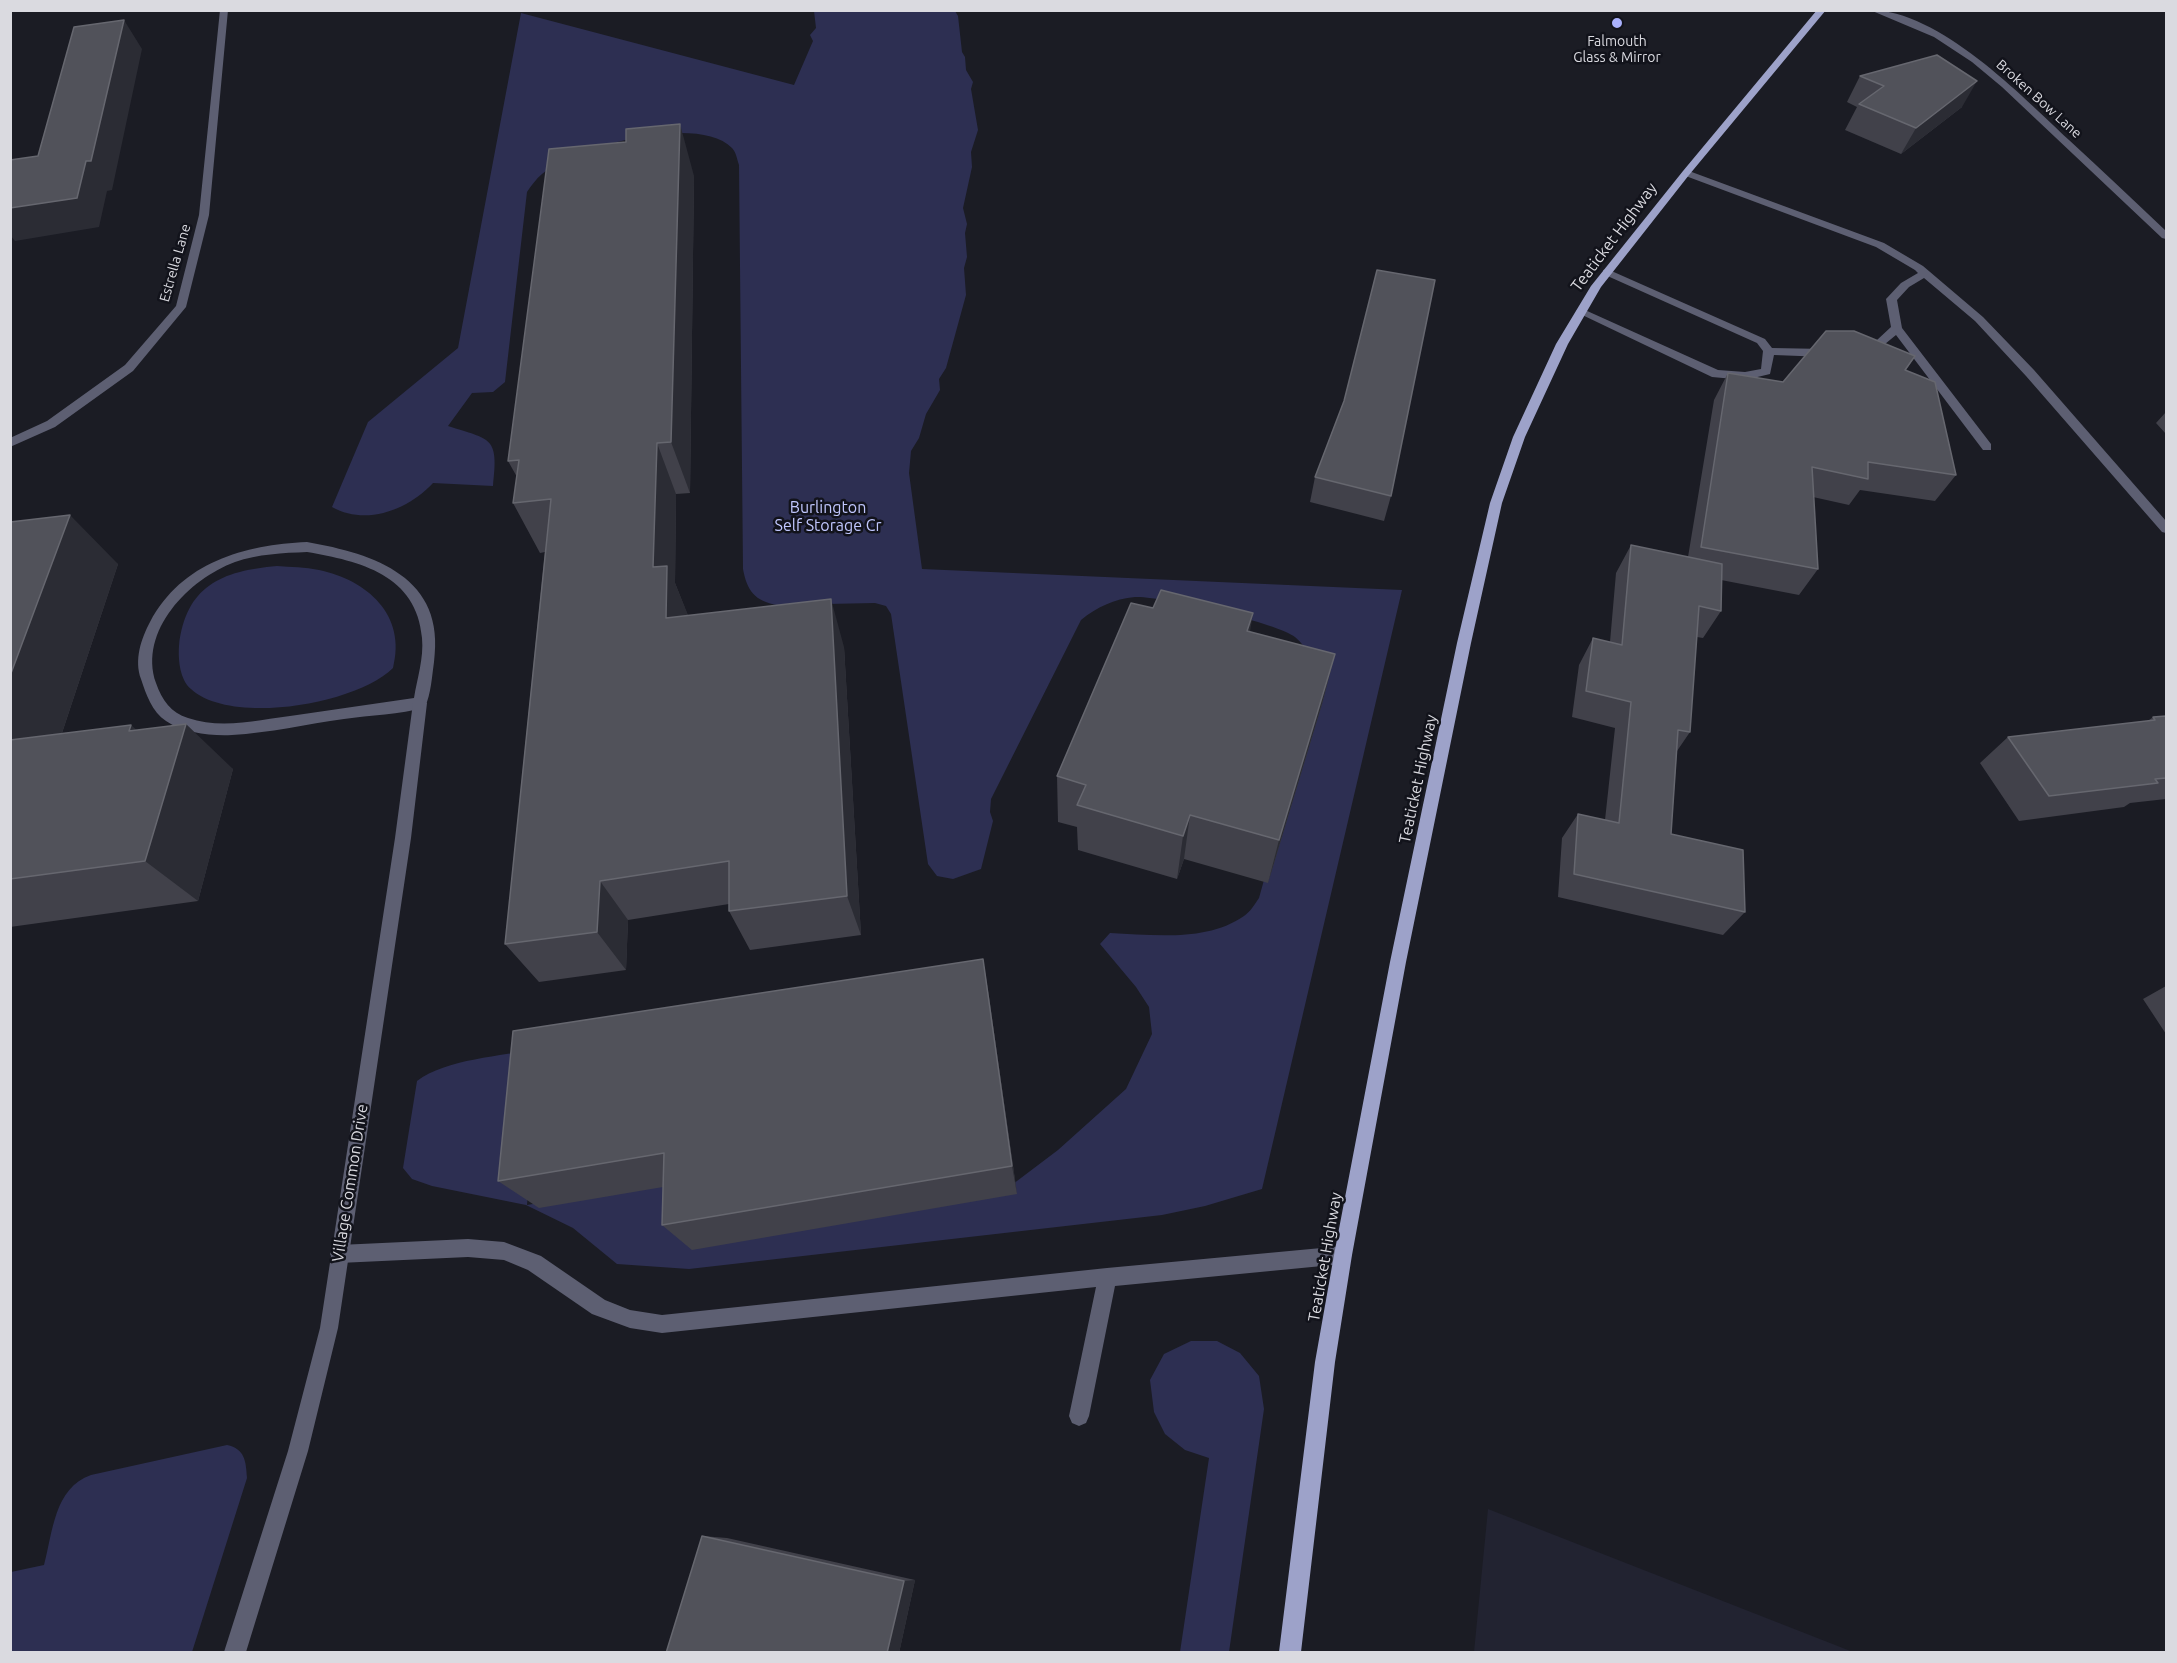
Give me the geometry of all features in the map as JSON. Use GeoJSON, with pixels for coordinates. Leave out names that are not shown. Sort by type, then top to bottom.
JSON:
{"type":"FeatureCollection","features":[{"type":"Feature","properties":{"kind":"main road","name":"Teaticket Highway"},"geometry":{"type":"LineString","coordinates":[[1290,1653],[1323,1373],[1343,1255],[1398,962],[1464,643],[1496,503],[1520,437],[1562,344],[1607,272],[1822,10]]}},
{"type":"Feature","properties":{"kind":"street","name":"Estrella Lane"},"geometry":{"type":"LineString","coordinates":[[10,443],[51,424],[129,368],[181,308],[204,215],[222,16],[225,10]]}},
{"type":"Feature","properties":{"kind":"street","name":"Broken Bow Lane"},"geometry":{"type":"LineString","coordinates":[[1874,10],[1929,32],[1955,46],[1980,65],[2005,85],[2166,236]]}},
{"type":"Feature","properties":{"kind":"street"},"geometry":{"type":"LineString","coordinates":[[1686,173],[1880,245],[1925,273],[1954,295],[2001,342],[2166,529]]}},
{"type":"Feature","properties":{"kind":"street"},"geometry":{"type":"LineString","coordinates":[[1581,312],[1716,374],[1745,376],[1766,371],[1769,351],[1761,341],[1607,272]]}},
{"type":"Feature","properties":{"kind":"street"},"geometry":{"type":"LineString","coordinates":[[1925,273],[1905,285],[1891,299],[1897,328],[1987,447]]}},
{"type":"Feature","properties":{"kind":"street"},"geometry":{"type":"LineString","coordinates":[[1769,351],[1847,351],[1881,342],[1897,328]]}},
{"type":"Feature","properties":{"kind":"street","name":"Village Common Drive"},"geometry":{"type":"LineString","coordinates":[[235,1653],[298,1458],[317,1387],[329,1328],[403,838],[429,639],[422,610],[411,590],[388,570],[344,554],[307,548],[272,548],[221,563],[178,593],[153,627],[145,648],[144,665],[148,686],[157,702],[169,716],[205,729],[233,729],[420,703]]}},
{"type":"Feature","properties":{"kind":"street"},"geometry":{"type":"LineString","coordinates":[[339,1254],[468,1248],[504,1251],[534,1263],[598,1307],[630,1318],[662,1324],[1107,1277],[1343,1255]]}},
{"type":"Feature","properties":{"kind":"street"},"geometry":{"type":"LineString","coordinates":[[1079,1416],[1107,1277]]}},
{"type":"Feature","properties":{"kind":"shaded area"},"geometry":{"type":"Polygon","coordinates":[[[1488,1509],[1853,1652],[1474,1652],[1488,1509]]]}},
{"type":"Feature","properties":{"kind":"green space","name":"Burlington Self Storage Cr"},"geometry":{"type":"Polygon","coordinates":[[[814,11],[955,11],[958,16],[966,70],[973,82],[971,89],[978,130],[971,152],[972,167],[963,208],[967,224],[965,233],[967,257],[964,268],[966,295],[946,368],[939,379],[940,390],[926,414],[919,438],[911,451],[909,473],[922,569],[1402,590],[1262,1189],[1205,1206],[1162,1215],[689,1269],[617,1264],[573,1228],[526,1205],[432,1186],[412,1179],[403,1168],[417,1081],[459,1063],[538,1049],[527,1205],[682,1178],[1013,1184],[1058,1150],[1126,1089],[1152,1034],[1149,1007],[1136,987],[1100,944],[1110,933],[1179,935],[1214,930],[1244,916],[1259,898],[1319,681],[1310,657],[1300,641],[1284,631],[1266,625],[1217,611],[1148,598],[1127,598],[1093,611],[1081,620],[991,799],[990,812],[993,821],[981,869],[953,879],[937,876],[928,864],[891,614],[886,606],[875,603],[777,605],[763,601],[753,594],[745,577],[743,569],[739,165],[732,148],[715,138],[692,134],[665,134],[608,145],[558,164],[542,174],[527,192],[505,382],[493,392],[472,393],[448,426],[474,434],[489,442],[495,458],[493,486],[433,483],[411,501],[386,512],[372,515],[345,513],[332,507],[368,422],[458,348],[521,13],[794,85],[813,41],[810,35],[816,28],[814,11]]]}},
{"type":"Feature","properties":{"kind":"green space"},"geometry":{"type":"Polygon","coordinates":[[[277,566],[314,569],[337,575],[367,591],[388,616],[394,632],[396,649],[393,668],[376,681],[352,692],[294,706],[263,708],[234,706],[210,700],[191,689],[182,675],[179,646],[189,609],[198,596],[210,585],[223,578],[257,568],[277,566]]]}},
{"type":"Feature","properties":{"kind":"green space"},"geometry":{"type":"Polygon","coordinates":[[[1191,1341],[1217,1341],[1240,1353],[1259,1376],[1264,1409],[1229,1652],[1180,1652],[1209,1458],[1185,1450],[1165,1434],[1154,1412],[1150,1380],[1164,1354],[1191,1341]]]}},
{"type":"Feature","properties":{"kind":"green space"},"geometry":{"type":"Polygon","coordinates":[[[227,1445],[238,1449],[241,1453],[246,1466],[247,1478],[192,1652],[11,1652],[11,1572],[44,1565],[57,1512],[69,1490],[79,1481],[91,1475],[227,1445]]]}},
{"type":"Feature","properties":{"kind":"building"},"geometry":{"type":"Polygon","coordinates":[[[124,20],[91,161],[86,161],[77,198],[10,208],[10,160],[38,156],[74,27],[124,20]]]}},
{"type":"Feature","properties":{"kind":"building"},"geometry":{"type":"Polygon","coordinates":[[[1937,55],[1977,81],[1916,128],[1859,104],[1884,86],[1860,76],[1937,55]]]}},
{"type":"Feature","properties":{"kind":"building"},"geometry":{"type":"Polygon","coordinates":[[[680,124],[671,442],[657,443],[653,567],[667,566],[666,618],[831,599],[847,896],[729,911],[729,861],[600,881],[597,932],[505,944],[551,499],[513,503],[519,460],[508,461],[549,149],[626,142],[626,129],[680,124]]]}},
{"type":"Feature","properties":{"kind":"building"},"geometry":{"type":"Polygon","coordinates":[[[1377,270],[1435,280],[1391,496],[1315,477],[1344,401],[1377,270]]]}},
{"type":"Feature","properties":{"kind":"building"},"geometry":{"type":"Polygon","coordinates":[[[1826,331],[1854,331],[1915,356],[1905,370],[1935,382],[1956,475],[1868,462],[1868,479],[1812,467],[1818,569],[1701,547],[1728,373],[1783,382],[1826,331]]]}},
{"type":"Feature","properties":{"kind":"building"},"geometry":{"type":"Polygon","coordinates":[[[70,515],[10,676],[10,522],[70,515]]]}},
{"type":"Feature","properties":{"kind":"building"},"geometry":{"type":"Polygon","coordinates":[[[1631,545],[1722,564],[1721,611],[1699,606],[1690,732],[1678,730],[1671,834],[1743,850],[1745,912],[1574,874],[1578,814],[1619,823],[1631,702],[1586,691],[1593,638],[1622,645],[1631,545]]]}},
{"type":"Feature","properties":{"kind":"building"},"geometry":{"type":"Polygon","coordinates":[[[1161,590],[1253,613],[1247,631],[1335,654],[1279,840],[1190,815],[1183,836],[1077,805],[1086,785],[1057,776],[1131,603],[1153,608],[1161,590]]]}},
{"type":"Feature","properties":{"kind":"building"},"geometry":{"type":"Polygon","coordinates":[[[2166,716],[2166,778],[2155,779],[2158,783],[2049,796],[2008,737],[2155,720],[2153,717],[2166,716]]]}},
{"type":"Feature","properties":{"kind":"building"},"geometry":{"type":"Polygon","coordinates":[[[186,724],[145,861],[10,879],[10,740],[131,725],[129,731],[186,724]]]}},
{"type":"Feature","properties":{"kind":"building"},"geometry":{"type":"Polygon","coordinates":[[[983,959],[1012,1166],[662,1225],[664,1153],[498,1181],[513,1031],[983,959]]]}},
{"type":"Feature","properties":{"kind":"building"},"geometry":{"type":"Polygon","coordinates":[[[702,1536],[904,1581],[887,1653],[666,1653],[702,1536]]]}},
{"type":"Feature","properties":{"kind":"place","name":"Falmouth Glass & Mirror"},"geometry":{"type":"Point","coordinates":[1617,23]}}]}
